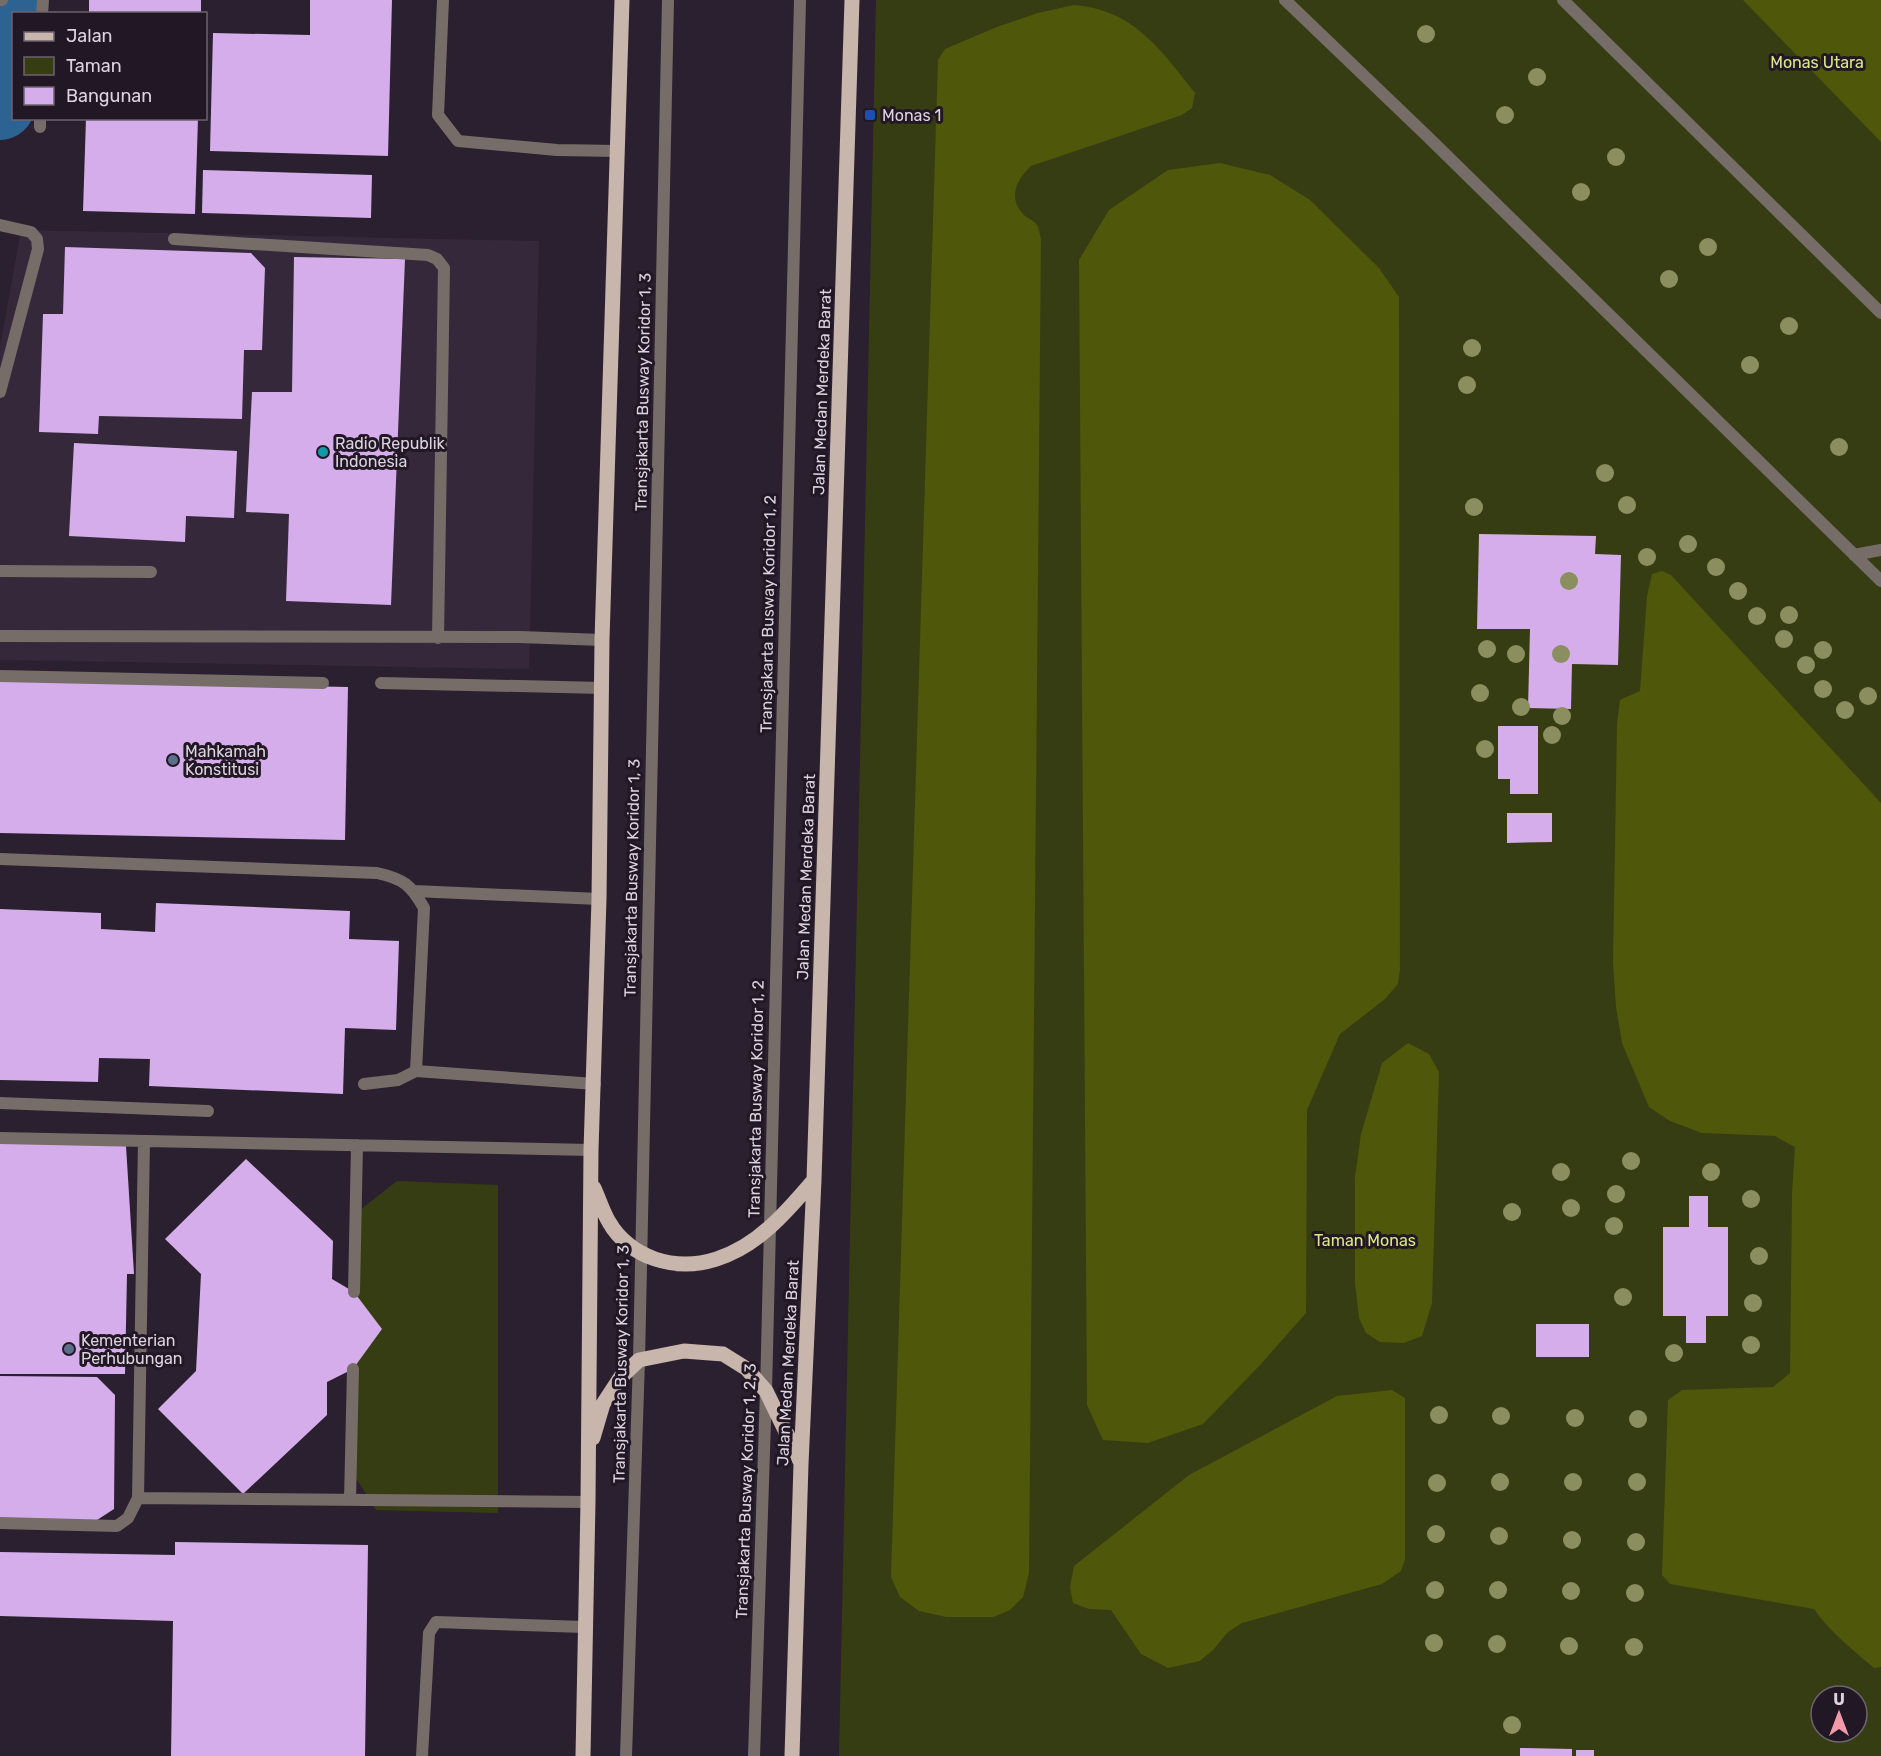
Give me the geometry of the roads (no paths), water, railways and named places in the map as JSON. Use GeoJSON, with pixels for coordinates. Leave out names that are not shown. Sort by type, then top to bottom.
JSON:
{"type":"FeatureCollection","features":[{"type":"Feature","properties":{"kind":"main road"},"geometry":{"type":"LineString","coordinates":[[583,1756],[591,1150],[595,1084],[602,640],[622,0]]}},
{"type":"Feature","properties":{"kind":"main road","name":"Jalan Medan Merdeka Barat"},"geometry":{"type":"LineString","coordinates":[[792,1756],[801,1464],[814,1180],[852,0]]}},
{"type":"Feature","properties":{"kind":"main road"},"geometry":{"type":"LineString","coordinates":[[592,1183],[609,1223],[624,1241],[640,1254],[680,1265],[699,1263],[732,1254],[769,1228],[814,1180]]}},
{"type":"Feature","properties":{"kind":"main road"},"geometry":{"type":"LineString","coordinates":[[588,1455],[603,1404],[620,1378],[639,1360],[684,1351],[723,1354],[747,1369],[766,1391],[801,1464]]}},
{"type":"Feature","properties":{"kind":"street"},"geometry":{"type":"LineString","coordinates":[[443,0],[438,115],[458,141],[556,150],[618,151]]}},
{"type":"Feature","properties":{"kind":"street","name":"Transjakarta Busway Koridor 1, 3"},"geometry":{"type":"LineString","coordinates":[[626,1756],[639,1360],[668,0]]}},
{"type":"Feature","properties":{"kind":"street","name":"Transjakarta Busway Koridor 1, 2"},"geometry":{"type":"LineString","coordinates":[[769,1228],[800,0]]}},
{"type":"Feature","properties":{"kind":"street"},"geometry":{"type":"LineString","coordinates":[[1285,0],[1437,145],[1881,581]]}},
{"type":"Feature","properties":{"kind":"street"},"geometry":{"type":"LineString","coordinates":[[1563,0],[1881,313]]}},
{"type":"Feature","properties":{"kind":"street"},"geometry":{"type":"LineString","coordinates":[[0,392],[38,249],[37,239],[31,231],[1,225]]}},
{"type":"Feature","properties":{"kind":"street"},"geometry":{"type":"LineString","coordinates":[[174,239],[428,255],[437,259],[444,268],[438,638]]}},
{"type":"Feature","properties":{"kind":"street"},"geometry":{"type":"LineString","coordinates":[[1854,555],[1881,550]]}},
{"type":"Feature","properties":{"kind":"street"},"geometry":{"type":"LineString","coordinates":[[0,571],[151,572]]}},
{"type":"Feature","properties":{"kind":"street"},"geometry":{"type":"LineString","coordinates":[[0,636],[520,637],[602,640]]}},
{"type":"Feature","properties":{"kind":"street"},"geometry":{"type":"LineString","coordinates":[[0,676],[323,683]]}},
{"type":"Feature","properties":{"kind":"street"},"geometry":{"type":"LineString","coordinates":[[381,683],[603,688]]}},
{"type":"Feature","properties":{"kind":"street"},"geometry":{"type":"LineString","coordinates":[[0,859],[378,873],[402,880],[414,891],[424,908],[416,1071]]}},
{"type":"Feature","properties":{"kind":"street"},"geometry":{"type":"LineString","coordinates":[[414,891],[599,898]]}},
{"type":"Feature","properties":{"kind":"street"},"geometry":{"type":"LineString","coordinates":[[364,1084],[398,1080],[416,1071],[595,1084]]}},
{"type":"Feature","properties":{"kind":"street"},"geometry":{"type":"LineString","coordinates":[[0,1103],[207,1111]]}},
{"type":"Feature","properties":{"kind":"street"},"geometry":{"type":"LineString","coordinates":[[0,1138],[591,1150]]}},
{"type":"Feature","properties":{"kind":"street"},"geometry":{"type":"LineString","coordinates":[[0,1523],[117,1526],[128,1518],[138,1498],[144,1141]]}},
{"type":"Feature","properties":{"kind":"street"},"geometry":{"type":"LineString","coordinates":[[354,1293],[357,1145]]}},
{"type":"Feature","properties":{"kind":"street","name":"Transjakarta Busway Koridor 1, 2, 3"},"geometry":{"type":"LineString","coordinates":[[754,1756],[769,1228]]}},
{"type":"Feature","properties":{"kind":"street"},"geometry":{"type":"LineString","coordinates":[[350,1500],[353,1369]]}},
{"type":"Feature","properties":{"kind":"street"},"geometry":{"type":"LineString","coordinates":[[138,1498],[588,1502]]}},
{"type":"Feature","properties":{"kind":"street"},"geometry":{"type":"LineString","coordinates":[[422,1756],[429,1633],[436,1622],[584,1627]]}},
{"type":"Feature","properties":{"kind":"waterway"},"geometry":{"type":"LineString","coordinates":[[0,105],[6,0]]}},
{"type":"Feature","properties":{"kind":"place","name":"Monas 1"},"geometry":{"type":"Point","coordinates":[870,115]}},
{"type":"Feature","properties":{"kind":"place","name":"Radio Republik Indonesia"},"geometry":{"type":"Point","coordinates":[323,452]}},
{"type":"Feature","properties":{"kind":"place","name":"Mahkamah Konstitusi"},"geometry":{"type":"Point","coordinates":[173,760]}},
{"type":"Feature","properties":{"kind":"place","name":"Kementerian Perhubungan"},"geometry":{"type":"Point","coordinates":[69,1349]}},
{"type":"Feature","properties":{"kind":"park label","name":"Monas Utara"},"geometry":{"type":"Point","coordinates":[1817,62]}},
{"type":"Feature","properties":{"kind":"park label","name":"Taman Monas"},"geometry":{"type":"Point","coordinates":[1365,1240]}}]}
